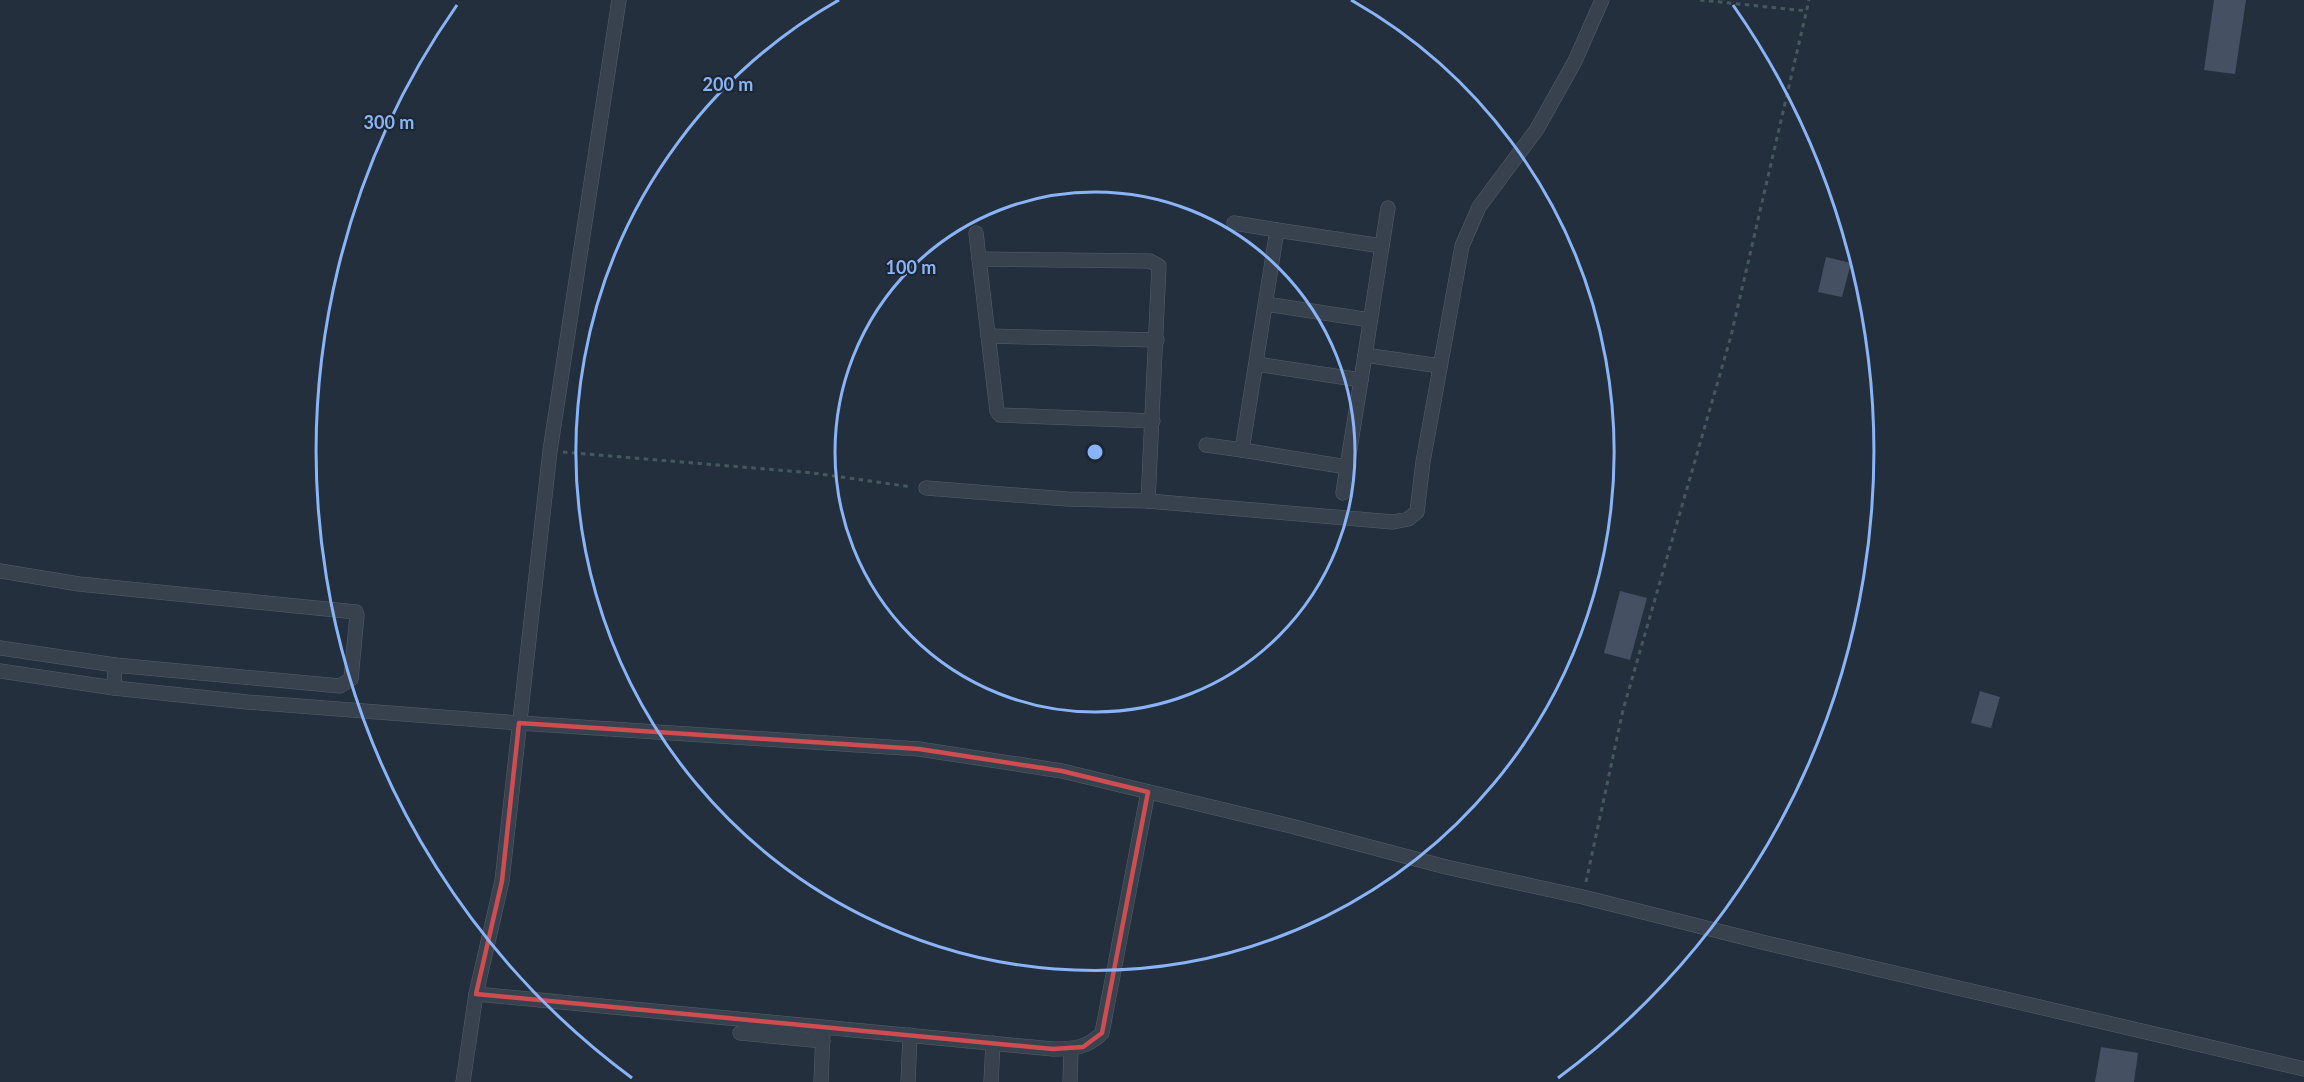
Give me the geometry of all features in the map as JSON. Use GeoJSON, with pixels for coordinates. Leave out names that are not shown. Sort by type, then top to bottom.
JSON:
{"type":"FeatureCollection","features":[{"type":"Feature","properties":{"kind":"street"},"geometry":{"type":"LineString","coordinates":[[464,1082],[476,993],[502,881],[550,451],[619,0]]}},
{"type":"Feature","properties":{"kind":"street"},"geometry":{"type":"LineString","coordinates":[[926,488],[1055,498],[1148,501],[1393,522],[1408,519],[1417,512],[1440,366],[1462,246],[1469,227],[1479,207],[1538,129],[1575,62],[1602,0]]}},
{"type":"Feature","properties":{"kind":"street"},"geometry":{"type":"LineString","coordinates":[[1343,493],[1388,208]]}},
{"type":"Feature","properties":{"kind":"street"},"geometry":{"type":"LineString","coordinates":[[1234,223],[1382,246]]}},
{"type":"Feature","properties":{"kind":"street"},"geometry":{"type":"LineString","coordinates":[[1242,450],[1277,230]]}},
{"type":"Feature","properties":{"kind":"street"},"geometry":{"type":"LineString","coordinates":[[976,233],[997,411],[1000,415],[1153,421]]}},
{"type":"Feature","properties":{"kind":"street"},"geometry":{"type":"LineString","coordinates":[[979,259],[1154,262],[1160,268],[1148,501]]}},
{"type":"Feature","properties":{"kind":"street"},"geometry":{"type":"LineString","coordinates":[[1266,304],[1370,320]]}},
{"type":"Feature","properties":{"kind":"street"},"geometry":{"type":"LineString","coordinates":[[988,336],[1156,340]]}},
{"type":"Feature","properties":{"kind":"street"},"geometry":{"type":"LineString","coordinates":[[1365,355],[1440,366]]}},
{"type":"Feature","properties":{"kind":"street"},"geometry":{"type":"LineString","coordinates":[[1256,364],[1361,380]]}},
{"type":"Feature","properties":{"kind":"street"},"geometry":{"type":"LineString","coordinates":[[1206,445],[1347,467]]}},
{"type":"Feature","properties":{"kind":"street"},"geometry":{"type":"LineString","coordinates":[[0,571],[78,584],[356,612],[357,615],[351,680],[339,686],[115,665],[0,648]]}},
{"type":"Feature","properties":{"kind":"street"},"geometry":{"type":"LineString","coordinates":[[114,688],[115,665]]}},
{"type":"Feature","properties":{"kind":"street"},"geometry":{"type":"LineString","coordinates":[[0,670],[114,688],[259,703],[519,723],[919,749],[1062,771],[1291,826],[1446,867],[1583,897],[2304,1070]]}},
{"type":"Feature","properties":{"kind":"street"},"geometry":{"type":"LineString","coordinates":[[740,1033],[910,1035],[1071,1049],[1092,1043],[1102,1033],[1148,792]]}},
{"type":"Feature","properties":{"kind":"street"},"geometry":{"type":"LineString","coordinates":[[476,993],[823,1034]]}},
{"type":"Feature","properties":{"kind":"street"},"geometry":{"type":"LineString","coordinates":[[820,1082],[823,1034]]}},
{"type":"Feature","properties":{"kind":"street"},"geometry":{"type":"LineString","coordinates":[[908,1082],[910,1035]]}},
{"type":"Feature","properties":{"kind":"street"},"geometry":{"type":"LineString","coordinates":[[991,1082],[993,1043]]}},
{"type":"Feature","properties":{"kind":"street"},"geometry":{"type":"LineString","coordinates":[[1070,1082],[1071,1049]]}},
{"type":"Feature","properties":{"kind":"path"},"geometry":{"type":"LineString","coordinates":[[1700,0],[1807,11]]}},
{"type":"Feature","properties":{"kind":"path"},"geometry":{"type":"LineString","coordinates":[[1583,897],[1623,710],[1731,336],[1809,0]]}},
{"type":"Feature","properties":{"kind":"path"},"geometry":{"type":"LineString","coordinates":[[550,451],[813,473],[926,488]]}},
{"type":"Feature","properties":{"kind":"highlighted area"},"geometry":{"type":"Polygon","coordinates":[[[519,723],[919,749],[1062,771],[1148,792],[1102,1033],[1083,1047],[1053,1049],[476,994],[502,881],[519,723]]]}},
{"type":"Feature","properties":{"kind":"building"},"geometry":{"type":"Polygon","coordinates":[[[2214,0],[2246,0],[2235,74],[2204,70],[2214,0]]]}},
{"type":"Feature","properties":{"kind":"building"},"geometry":{"type":"Polygon","coordinates":[[[1826,257],[1851,263],[1842,297],[1818,292],[1826,257]]]}},
{"type":"Feature","properties":{"kind":"building"},"geometry":{"type":"Polygon","coordinates":[[[1620,591],[1647,598],[1630,660],[1604,653],[1620,591]]]}},
{"type":"Feature","properties":{"kind":"building"},"geometry":{"type":"Polygon","coordinates":[[[1980,691],[2000,697],[1991,728],[1971,723],[1980,691]]]}},
{"type":"Feature","properties":{"kind":"building"},"geometry":{"type":"Polygon","coordinates":[[[2101,1047],[2138,1053],[2134,1082],[2095,1082],[2101,1047]]]}}]}
